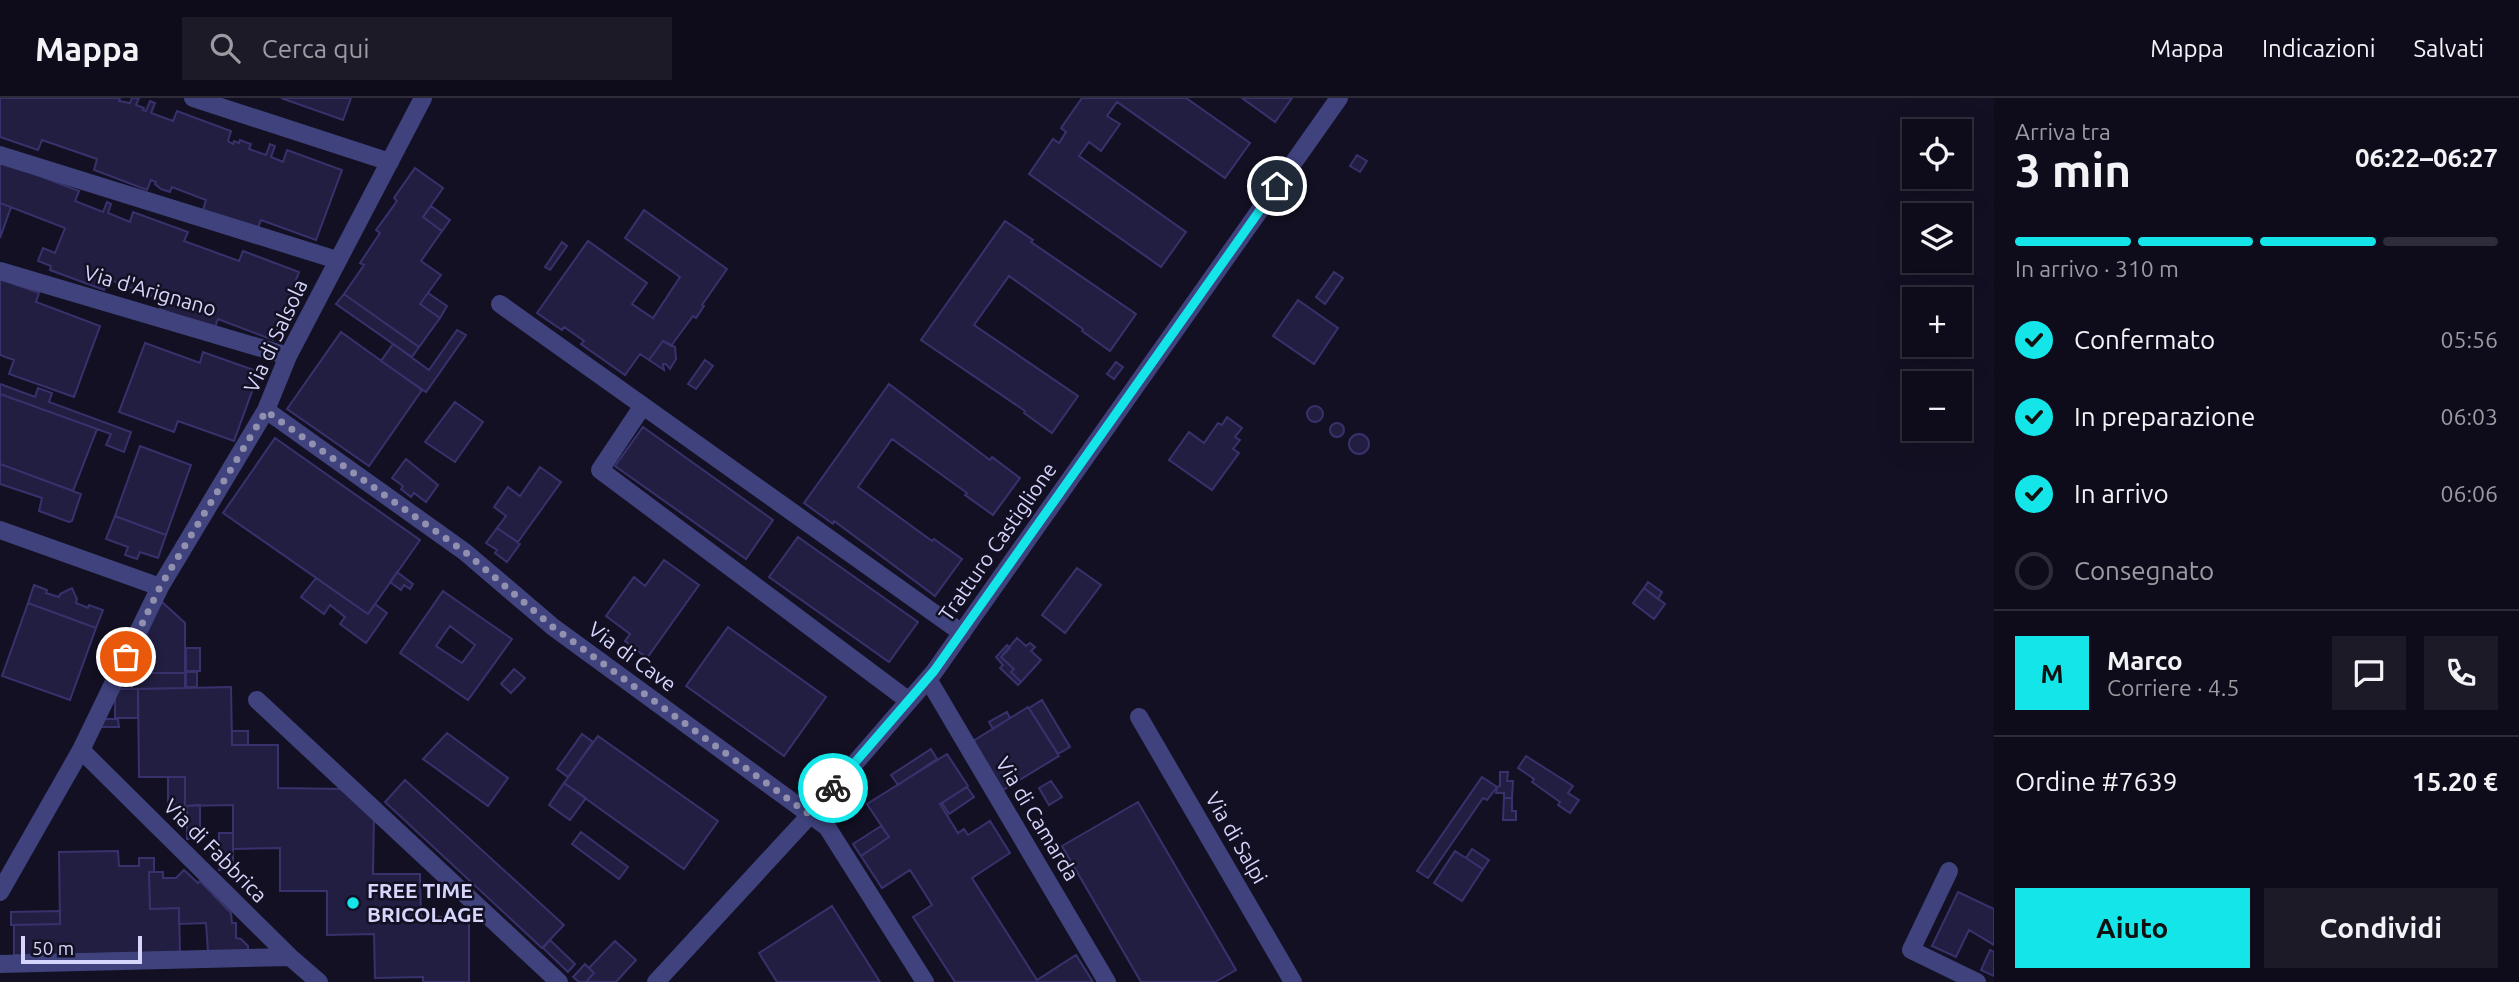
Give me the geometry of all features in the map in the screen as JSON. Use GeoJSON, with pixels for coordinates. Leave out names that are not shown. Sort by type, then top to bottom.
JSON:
{"type":"FeatureCollection","features":[{"type":"Feature","properties":{"kind":"street"},"geometry":{"type":"LineString","coordinates":[[194,98],[390,162]]}},
{"type":"Feature","properties":{"kind":"street","name":"Via di Salsola"},"geometry":{"type":"LineString","coordinates":[[0,892],[81,750],[160,587],[266,411],[288,356],[423,98]]}},
{"type":"Feature","properties":{"kind":"street","name":"Tratturo Castiglione"},"geometry":{"type":"LineString","coordinates":[[656,982],[810,815],[928,679],[1339,98]]}},
{"type":"Feature","properties":{"kind":"street"},"geometry":{"type":"LineString","coordinates":[[0,155],[337,260]]}},
{"type":"Feature","properties":{"kind":"street","name":"Via d'Arignano"},"geometry":{"type":"LineString","coordinates":[[0,271],[288,356]]}},
{"type":"Feature","properties":{"kind":"street"},"geometry":{"type":"LineString","coordinates":[[500,304],[962,633]]}},
{"type":"Feature","properties":{"kind":"street"},"geometry":{"type":"LineString","coordinates":[[642,407],[600,470],[909,701]]}},
{"type":"Feature","properties":{"kind":"street","name":"Via di Cave"},"geometry":{"type":"LineString","coordinates":[[266,411],[465,552],[553,627],[827,827],[925,982]]}},
{"type":"Feature","properties":{"kind":"street"},"geometry":{"type":"LineString","coordinates":[[0,530],[160,587]]}},
{"type":"Feature","properties":{"kind":"street","name":"Via di Camarda"},"geometry":{"type":"LineString","coordinates":[[928,679],[1107,982]]}},
{"type":"Feature","properties":{"kind":"street"},"geometry":{"type":"LineString","coordinates":[[257,699],[559,982]]}},
{"type":"Feature","properties":{"kind":"street","name":"Via di Salpi"},"geometry":{"type":"LineString","coordinates":[[1139,717],[1293,982]]}},
{"type":"Feature","properties":{"kind":"street","name":"Via di Fabbrica"},"geometry":{"type":"LineString","coordinates":[[81,750],[290,957],[319,982]]}},
{"type":"Feature","properties":{"kind":"street"},"geometry":{"type":"LineString","coordinates":[[1950,871],[1911,950],[1978,982]]}},
{"type":"Feature","properties":{"kind":"street"},"geometry":{"type":"LineString","coordinates":[[0,964],[290,957]]}},
{"type":"Feature","properties":{"kind":"building"},"geometry":{"type":"Polygon","coordinates":[[[0,98],[120,98],[119,101],[130,103],[132,98],[139,98],[136,105],[144,108],[143,110],[146,111],[150,101],[155,103],[151,113],[173,121],[177,111],[231,131],[228,141],[233,144],[234,141],[239,143],[240,140],[251,144],[249,149],[266,155],[270,144],[275,146],[271,157],[283,162],[287,150],[342,170],[316,240],[261,220],[257,230],[203,210],[206,200],[172,187],[170,192],[161,189],[151,180],[147,190],[94,170],[97,159],[42,140],[38,150],[0,137],[0,98]]]}},
{"type":"Feature","properties":{"kind":"building"},"geometry":{"type":"Polygon","coordinates":[[[281,98],[351,98],[343,120],[281,98]]]}},
{"type":"Feature","properties":{"kind":"building"},"geometry":{"type":"Polygon","coordinates":[[[1082,98],[1186,98],[1250,143],[1225,178],[1117,102],[1107,116],[1120,124],[1101,151],[1089,142],[1079,156],[1186,232],[1161,267],[1029,174],[1053,139],[1059,143],[1066,132],[1061,128],[1082,98]]]}},
{"type":"Feature","properties":{"kind":"building"},"geometry":{"type":"Polygon","coordinates":[[[1242,98],[1292,98],[1275,122],[1242,98]]]}},
{"type":"Feature","properties":{"kind":"building"},"geometry":{"type":"Polygon","coordinates":[[[1357,155],[1367,161],[1360,172],[1350,166],[1357,155]]]}},
{"type":"Feature","properties":{"kind":"building"},"geometry":{"type":"Polygon","coordinates":[[[0,161],[79,191],[75,201],[103,212],[107,202],[111,204],[108,213],[130,222],[133,212],[188,232],[184,241],[239,261],[243,251],[299,272],[273,340],[218,319],[214,330],[160,309],[163,300],[108,279],[104,290],[50,270],[51,266],[38,261],[43,248],[55,253],[65,228],[0,203],[0,161]]]}},
{"type":"Feature","properties":{"kind":"building"},"geometry":{"type":"Polygon","coordinates":[[[415,168],[443,188],[423,217],[442,231],[421,261],[441,275],[420,304],[440,318],[419,347],[344,294],[364,265],[360,263],[380,233],[376,230],[397,201],[394,198],[415,168]]]}},
{"type":"Feature","properties":{"kind":"building"},"geometry":{"type":"Polygon","coordinates":[[[0,203],[11,207],[0,238],[0,203]]]}},
{"type":"Feature","properties":{"kind":"building"},"geometry":{"type":"Polygon","coordinates":[[[431,206],[450,220],[442,231],[423,217],[431,206]]]}},
{"type":"Feature","properties":{"kind":"building"},"geometry":{"type":"Polygon","coordinates":[[[644,210],[727,269],[696,318],[693,316],[671,346],[663,341],[649,360],[640,354],[625,375],[581,344],[584,341],[537,313],[588,241],[647,283],[632,304],[653,318],[680,277],[625,238],[644,210]]]}},
{"type":"Feature","properties":{"kind":"building"},"geometry":{"type":"Polygon","coordinates":[[[1005,221],[1136,314],[1110,351],[1009,276],[974,325],[1078,396],[1052,433],[1024,413],[1025,411],[921,340],[1005,221]]]}},
{"type":"Feature","properties":{"kind":"building"},"geometry":{"type":"Polygon","coordinates":[[[562,242],[567,246],[550,270],[545,267],[562,242]]]}},
{"type":"Feature","properties":{"kind":"building"},"geometry":{"type":"Polygon","coordinates":[[[1334,272],[1343,278],[1325,304],[1316,297],[1334,272]]]}},
{"type":"Feature","properties":{"kind":"building"},"geometry":{"type":"Polygon","coordinates":[[[0,279],[39,293],[36,302],[100,326],[74,397],[9,374],[14,360],[0,355],[0,279]]]}},
{"type":"Feature","properties":{"kind":"building"},"geometry":{"type":"Polygon","coordinates":[[[428,293],[447,306],[440,318],[420,304],[428,293]]]}},
{"type":"Feature","properties":{"kind":"building"},"geometry":{"type":"Polygon","coordinates":[[[344,294],[419,347],[412,357],[336,304],[344,294]]]}},
{"type":"Feature","properties":{"kind":"building"},"geometry":{"type":"Polygon","coordinates":[[[1298,300],[1338,328],[1314,364],[1273,336],[1298,300]]]}},
{"type":"Feature","properties":{"kind":"building"},"geometry":{"type":"Polygon","coordinates":[[[457,330],[466,335],[426,392],[381,361],[393,344],[429,370],[457,330]]]}},
{"type":"Feature","properties":{"kind":"building"},"geometry":{"type":"Polygon","coordinates":[[[341,332],[422,390],[369,466],[287,409],[341,332]]]}},
{"type":"Feature","properties":{"kind":"building"},"geometry":{"type":"Polygon","coordinates":[[[663,341],[675,347],[676,359],[670,369],[663,364],[664,370],[649,360],[663,341]]]}},
{"type":"Feature","properties":{"kind":"building"},"geometry":{"type":"Polygon","coordinates":[[[145,343],[200,363],[203,352],[259,372],[234,441],[178,421],[174,432],[119,412],[145,343]]]}},
{"type":"Feature","properties":{"kind":"building"},"geometry":{"type":"Polygon","coordinates":[[[705,360],[713,366],[696,389],[688,384],[705,360]]]}},
{"type":"Feature","properties":{"kind":"building"},"geometry":{"type":"Polygon","coordinates":[[[1116,362],[1123,367],[1114,379],[1107,374],[1116,362]]]}},
{"type":"Feature","properties":{"kind":"building"},"geometry":{"type":"Polygon","coordinates":[[[0,384],[35,397],[38,388],[52,393],[49,402],[131,432],[124,452],[106,445],[111,434],[0,394],[0,384]]]}},
{"type":"Feature","properties":{"kind":"building"},"geometry":{"type":"Polygon","coordinates":[[[889,384],[990,460],[992,457],[1020,478],[993,515],[892,439],[858,487],[932,541],[934,539],[962,559],[935,596],[834,521],[833,524],[804,503],[889,384]]]}},
{"type":"Feature","properties":{"kind":"building"},"geometry":{"type":"Polygon","coordinates":[[[0,394],[97,429],[73,491],[0,464],[0,394]]]}},
{"type":"Feature","properties":{"kind":"building"},"geometry":{"type":"Polygon","coordinates":[[[455,402],[483,422],[455,462],[425,442],[455,402]]]}},
{"type":"Feature","properties":{"kind":"building"},"geometry":{"type":"Polygon","coordinates":[[[1315,406],[1321,408],[1321,420],[1315,422],[1309,420],[1307,414],[1309,408],[1315,406]]]}},
{"type":"Feature","properties":{"kind":"building"},"geometry":{"type":"Polygon","coordinates":[[[1227,417],[1242,428],[1235,437],[1240,440],[1233,449],[1239,453],[1212,490],[1169,460],[1189,432],[1204,443],[1218,423],[1222,425],[1227,417]]]}},
{"type":"Feature","properties":{"kind":"building"},"geometry":{"type":"Polygon","coordinates":[[[1334,423],[1340,423],[1344,430],[1340,437],[1334,437],[1330,433],[1330,427],[1334,423]]]}},
{"type":"Feature","properties":{"kind":"building"},"geometry":{"type":"Polygon","coordinates":[[[643,427],[773,520],[746,559],[615,466],[643,427]]]}},
{"type":"Feature","properties":{"kind":"building"},"geometry":{"type":"Polygon","coordinates":[[[1359,434],[1366,437],[1369,444],[1366,451],[1359,454],[1352,451],[1349,444],[1352,437],[1359,434]]]}},
{"type":"Feature","properties":{"kind":"building"},"geometry":{"type":"Polygon","coordinates":[[[275,438],[420,540],[368,614],[223,513],[275,438]]]}},
{"type":"Feature","properties":{"kind":"building"},"geometry":{"type":"Polygon","coordinates":[[[140,446],[191,465],[166,535],[115,516],[140,446]]]}},
{"type":"Feature","properties":{"kind":"building"},"geometry":{"type":"Polygon","coordinates":[[[406,459],[438,485],[426,502],[414,493],[411,497],[401,489],[403,486],[392,478],[406,459]]]}},
{"type":"Feature","properties":{"kind":"building"},"geometry":{"type":"Polygon","coordinates":[[[0,464],[81,494],[72,521],[39,511],[42,498],[0,484],[0,464]]]}},
{"type":"Feature","properties":{"kind":"building"},"geometry":{"type":"Polygon","coordinates":[[[540,467],[561,482],[518,542],[497,528],[506,516],[494,507],[508,487],[520,496],[540,467]]]}},
{"type":"Feature","properties":{"kind":"building"},"geometry":{"type":"Polygon","coordinates":[[[115,516],[166,535],[158,558],[140,552],[137,559],[125,555],[128,547],[106,539],[115,516]]]}},
{"type":"Feature","properties":{"kind":"building"},"geometry":{"type":"Polygon","coordinates":[[[497,528],[520,544],[507,562],[495,553],[497,550],[486,543],[497,528]]]}},
{"type":"Feature","properties":{"kind":"building"},"geometry":{"type":"Polygon","coordinates":[[[798,537],[918,622],[889,662],[769,577],[798,537]]]}},
{"type":"Feature","properties":{"kind":"building"},"geometry":{"type":"Polygon","coordinates":[[[664,560],[699,585],[647,658],[625,641],[630,634],[606,616],[634,577],[645,586],[664,560]]]}},
{"type":"Feature","properties":{"kind":"building"},"geometry":{"type":"Polygon","coordinates":[[[1077,568],[1101,585],[1065,633],[1042,615],[1077,568]]]}},
{"type":"Feature","properties":{"kind":"building"},"geometry":{"type":"Polygon","coordinates":[[[397,572],[413,584],[410,589],[404,585],[401,590],[390,582],[397,572]]]}},
{"type":"Feature","properties":{"kind":"building"},"geometry":{"type":"Polygon","coordinates":[[[316,578],[368,614],[375,604],[387,613],[366,643],[340,624],[345,617],[330,605],[324,614],[301,597],[316,578]]]}},
{"type":"Feature","properties":{"kind":"building"},"geometry":{"type":"Polygon","coordinates":[[[1648,582],[1662,592],[1658,599],[1644,588],[1648,582]]]}},
{"type":"Feature","properties":{"kind":"building"},"geometry":{"type":"Polygon","coordinates":[[[34,585],[59,597],[72,588],[76,603],[103,610],[96,628],[28,603],[34,585]]]}},
{"type":"Feature","properties":{"kind":"building"},"geometry":{"type":"Polygon","coordinates":[[[1644,588],[1665,604],[1654,619],[1633,603],[1644,588]]]}},
{"type":"Feature","properties":{"kind":"building"},"geometry":{"type":"Polygon","coordinates":[[[443,591],[512,639],[468,700],[400,653],[443,591]],[[450,626],[436,646],[462,663],[475,645],[450,626]]]}},
{"type":"Feature","properties":{"kind":"building"},"geometry":{"type":"Polygon","coordinates":[[[161,601],[185,623],[185,673],[138,673],[131,675],[132,689],[119,689],[161,601]]]}},
{"type":"Feature","properties":{"kind":"building"},"geometry":{"type":"Polygon","coordinates":[[[28,603],[96,628],[70,700],[2,676],[28,603]]]}},
{"type":"Feature","properties":{"kind":"building"},"geometry":{"type":"Polygon","coordinates":[[[728,627],[826,697],[784,756],[686,686],[728,627]]]}},
{"type":"Feature","properties":{"kind":"building"},"geometry":{"type":"Polygon","coordinates":[[[1017,638],[1026,646],[1030,643],[1035,647],[1031,651],[1041,660],[1021,682],[1011,672],[1014,669],[1001,657],[1017,638]]]}},
{"type":"Feature","properties":{"kind":"building"},"geometry":{"type":"Polygon","coordinates":[[[1007,645],[1010,648],[1001,657],[1014,669],[1011,672],[1021,682],[1018,685],[1000,668],[1003,665],[996,657],[1007,645]]]}},
{"type":"Feature","properties":{"kind":"building"},"geometry":{"type":"Polygon","coordinates":[[[186,648],[200,648],[200,671],[186,671],[186,648]]]}},
{"type":"Feature","properties":{"kind":"building"},"geometry":{"type":"Polygon","coordinates":[[[514,669],[525,678],[511,693],[501,684],[514,669]]]}},
{"type":"Feature","properties":{"kind":"building"},"geometry":{"type":"Polygon","coordinates":[[[186,672],[197,672],[197,687],[186,687],[186,672]]]}},
{"type":"Feature","properties":{"kind":"building"},"geometry":{"type":"Polygon","coordinates":[[[185,673],[185,688],[132,689],[131,675],[185,673]]]}},
{"type":"Feature","properties":{"kind":"building"},"geometry":{"type":"Polygon","coordinates":[[[231,687],[232,745],[278,745],[278,788],[344,789],[374,816],[373,874],[420,874],[421,917],[469,917],[469,982],[423,982],[423,977],[375,978],[374,934],[327,935],[327,891],[280,891],[280,848],[233,849],[233,805],[185,806],[185,777],[139,777],[138,689],[231,687]]]}},
{"type":"Feature","properties":{"kind":"building"},"geometry":{"type":"Polygon","coordinates":[[[119,689],[138,689],[138,718],[115,718],[115,697],[119,689]]]}},
{"type":"Feature","properties":{"kind":"building"},"geometry":{"type":"Polygon","coordinates":[[[1042,700],[1070,747],[1058,754],[1029,708],[1042,700]]]}},
{"type":"Feature","properties":{"kind":"building"},"geometry":{"type":"Polygon","coordinates":[[[1028,707],[1059,756],[1003,790],[973,741],[1028,707]]]}},
{"type":"Feature","properties":{"kind":"building"},"geometry":{"type":"Polygon","coordinates":[[[1007,712],[1010,718],[993,729],[989,722],[1007,712]]]}},
{"type":"Feature","properties":{"kind":"building"},"geometry":{"type":"Polygon","coordinates":[[[102,719],[118,719],[119,727],[102,727],[102,719]]]}},
{"type":"Feature","properties":{"kind":"building"},"geometry":{"type":"Polygon","coordinates":[[[232,731],[248,731],[248,745],[232,745],[232,731]]]}},
{"type":"Feature","properties":{"kind":"building"},"geometry":{"type":"Polygon","coordinates":[[[447,733],[508,778],[488,806],[423,759],[447,733]]]}},
{"type":"Feature","properties":{"kind":"building"},"geometry":{"type":"Polygon","coordinates":[[[582,734],[593,742],[568,777],[557,769],[582,734]]]}},
{"type":"Feature","properties":{"kind":"building"},"geometry":{"type":"Polygon","coordinates":[[[598,736],[718,821],[684,869],[564,783],[598,736]]]}},
{"type":"Feature","properties":{"kind":"building"},"geometry":{"type":"Polygon","coordinates":[[[931,749],[937,759],[898,785],[891,775],[931,749]]]}},
{"type":"Feature","properties":{"kind":"building"},"geometry":{"type":"Polygon","coordinates":[[[947,754],[968,786],[940,804],[958,833],[964,829],[968,835],[990,821],[1010,853],[972,878],[1037,980],[1076,955],[1093,982],[955,982],[913,917],[932,905],[910,870],[882,888],[861,856],[889,837],[867,804],[947,754]]]}},
{"type":"Feature","properties":{"kind":"building"},"geometry":{"type":"Polygon","coordinates":[[[1526,756],[1573,786],[1568,793],[1579,800],[1570,813],[1558,805],[1560,802],[1532,782],[1534,779],[1518,768],[1526,756]]]}},
{"type":"Feature","properties":{"kind":"building"},"geometry":{"type":"Polygon","coordinates":[[[1500,772],[1508,772],[1507,781],[1513,781],[1512,798],[1504,798],[1504,793],[1496,793],[1497,787],[1500,786],[1500,772]]]}},
{"type":"Feature","properties":{"kind":"building"},"geometry":{"type":"Polygon","coordinates":[[[168,777],[185,777],[185,806],[168,805],[168,777]]]}},
{"type":"Feature","properties":{"kind":"building"},"geometry":{"type":"Polygon","coordinates":[[[1482,777],[1497,787],[1487,800],[1483,798],[1428,878],[1417,871],[1482,777]]]}},
{"type":"Feature","properties":{"kind":"building"},"geometry":{"type":"Polygon","coordinates":[[[405,780],[564,925],[542,948],[385,802],[405,780]]]}},
{"type":"Feature","properties":{"kind":"building"},"geometry":{"type":"Polygon","coordinates":[[[1051,781],[1062,797],[1049,805],[1039,788],[1051,781]]]}},
{"type":"Feature","properties":{"kind":"building"},"geometry":{"type":"Polygon","coordinates":[[[564,783],[586,798],[570,820],[549,805],[564,783]]]}},
{"type":"Feature","properties":{"kind":"building"},"geometry":{"type":"Polygon","coordinates":[[[967,787],[974,797],[949,814],[942,803],[967,787]]]}},
{"type":"Feature","properties":{"kind":"building"},"geometry":{"type":"Polygon","coordinates":[[[1504,798],[1512,798],[1512,811],[1516,811],[1516,820],[1503,820],[1504,798]]]}},
{"type":"Feature","properties":{"kind":"building"},"geometry":{"type":"Polygon","coordinates":[[[1138,802],[1236,970],[1215,982],[1141,982],[1062,846],[1138,802]]]}},
{"type":"Feature","properties":{"kind":"building"},"geometry":{"type":"Polygon","coordinates":[[[200,805],[200,839],[187,839],[187,806],[200,805]]]}},
{"type":"Feature","properties":{"kind":"building"},"geometry":{"type":"Polygon","coordinates":[[[881,826],[889,837],[861,856],[853,844],[881,826]]]}},
{"type":"Feature","properties":{"kind":"building"},"geometry":{"type":"Polygon","coordinates":[[[581,832],[628,867],[619,879],[572,844],[581,832]]]}},
{"type":"Feature","properties":{"kind":"building"},"geometry":{"type":"Polygon","coordinates":[[[219,833],[233,833],[233,870],[219,870],[219,833]]]}},
{"type":"Feature","properties":{"kind":"building"},"geometry":{"type":"Polygon","coordinates":[[[1472,849],[1489,860],[1483,869],[1466,858],[1472,849]]]}},
{"type":"Feature","properties":{"kind":"building"},"geometry":{"type":"Polygon","coordinates":[[[118,851],[119,866],[139,866],[139,858],[154,858],[154,872],[149,872],[150,909],[179,908],[180,953],[14,955],[14,925],[60,924],[59,852],[118,851]]]}},
{"type":"Feature","properties":{"kind":"building"},"geometry":{"type":"Polygon","coordinates":[[[1455,851],[1483,869],[1462,901],[1434,883],[1455,851]]]}},
{"type":"Feature","properties":{"kind":"building"},"geometry":{"type":"Polygon","coordinates":[[[184,870],[198,883],[200,881],[231,913],[232,923],[236,923],[236,938],[248,946],[248,952],[208,952],[206,923],[179,924],[179,908],[150,909],[149,872],[163,872],[163,878],[176,878],[184,870]]]}},
{"type":"Feature","properties":{"kind":"building"},"geometry":{"type":"Polygon","coordinates":[[[1958,892],[1994,909],[1994,945],[1969,930],[1956,957],[1932,946],[1958,892]]]}},
{"type":"Feature","properties":{"kind":"building"},"geometry":{"type":"Polygon","coordinates":[[[832,906],[880,982],[777,982],[759,953],[832,906]]]}},
{"type":"Feature","properties":{"kind":"building"},"geometry":{"type":"Polygon","coordinates":[[[60,911],[60,924],[11,925],[11,912],[60,911]]]}},
{"type":"Feature","properties":{"kind":"building"},"geometry":{"type":"Polygon","coordinates":[[[550,940],[575,964],[568,972],[543,948],[550,940]]]}},
{"type":"Feature","properties":{"kind":"building"},"geometry":{"type":"Polygon","coordinates":[[[615,941],[636,960],[616,982],[586,982],[594,973],[589,968],[615,941]]]}},
{"type":"Feature","properties":{"kind":"building"},"geometry":{"type":"Polygon","coordinates":[[[1990,950],[1994,952],[1994,976],[1981,970],[1990,950]]]}},
{"type":"Feature","properties":{"kind":"building"},"geometry":{"type":"Polygon","coordinates":[[[585,964],[594,973],[586,982],[579,982],[573,977],[585,964]]]}},
{"type":"Feature","properties":{"kind":"way so far"},"geometry":{"type":"LineString","coordinates":[[126,657],[160,587],[266,411],[465,552],[553,627],[810,815],[833,788]]}},
{"type":"Feature","properties":{"kind":"place","name":"FREE TIME BRICOLAGE"},"geometry":{"type":"Point","coordinates":[353,903]}},
{"type":"Feature","properties":{"kind":"route"},"geometry":{"type":"LineString","coordinates":[[833,788],[934,671],[1277,186]]}}]}
